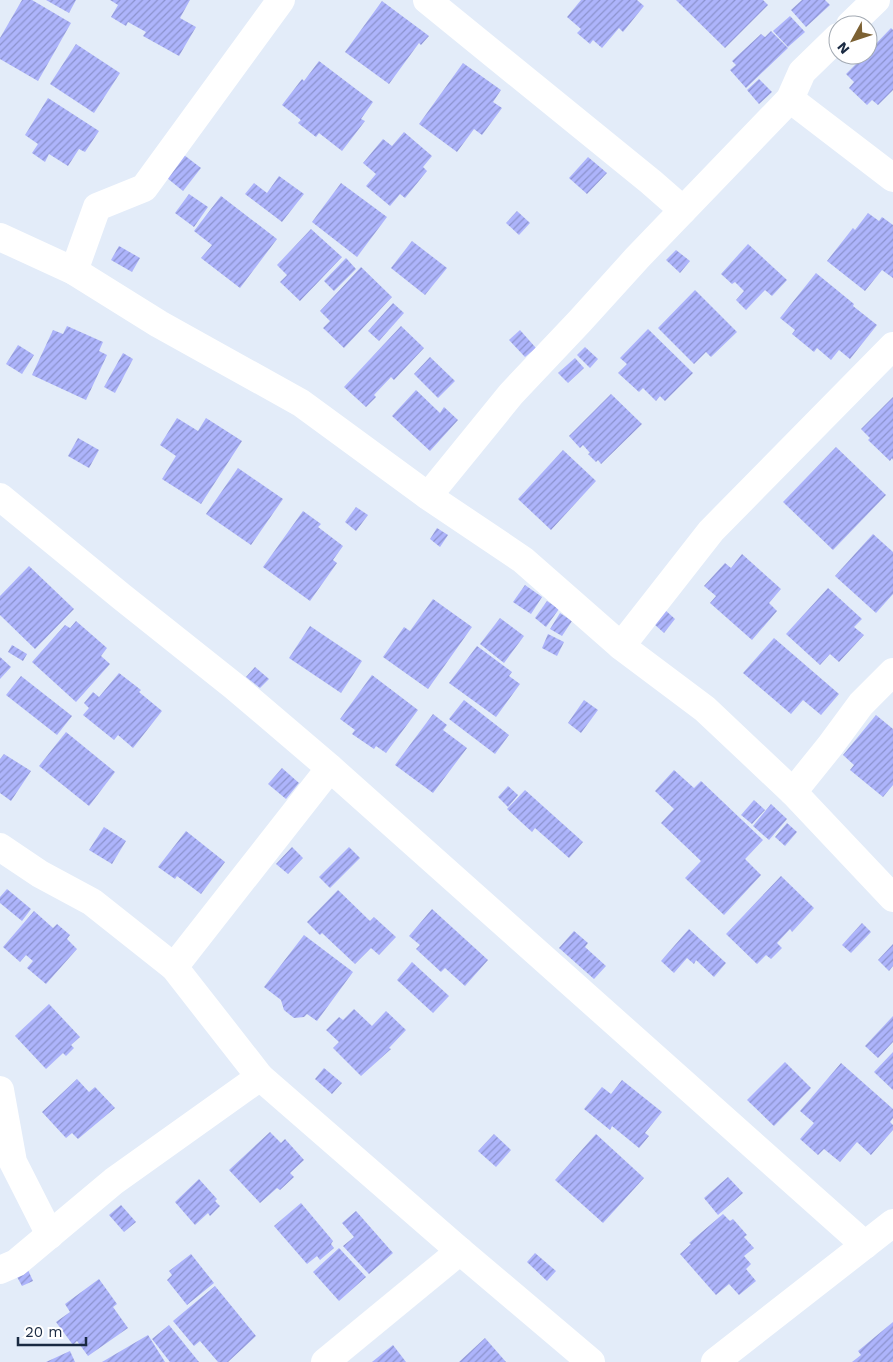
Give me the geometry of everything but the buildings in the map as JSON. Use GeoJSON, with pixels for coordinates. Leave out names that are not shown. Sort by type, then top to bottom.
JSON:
{"type":"FeatureCollection","features":[{"type":"Feature","properties":{"kind":"street"},"geometry":{"type":"LineString","coordinates":[[74,270],[97,207],[144,188],[281,0]]}},
{"type":"Feature","properties":{"kind":"street"},"geometry":{"type":"LineString","coordinates":[[427,0],[683,210]]}},
{"type":"Feature","properties":{"kind":"street"},"geometry":{"type":"LineString","coordinates":[[860,15],[876,0]]}},
{"type":"Feature","properties":{"kind":"street"},"geometry":{"type":"LineString","coordinates":[[428,496],[511,394],[580,322],[637,258],[790,99],[802,72],[828,47]]}},
{"type":"Feature","properties":{"kind":"street"},"geometry":{"type":"LineString","coordinates":[[790,99],[893,178]]}},
{"type":"Feature","properties":{"kind":"street"},"geometry":{"type":"LineString","coordinates":[[0,237],[74,270],[160,324],[301,404],[428,496],[523,560],[621,646],[705,709],[793,792],[893,898]]}},
{"type":"Feature","properties":{"kind":"street"},"geometry":{"type":"LineString","coordinates":[[621,646],[711,531],[893,346]]}},
{"type":"Feature","properties":{"kind":"street"},"geometry":{"type":"LineString","coordinates":[[0,497],[235,687],[330,768],[865,1245]]}},
{"type":"Feature","properties":{"kind":"street"},"geometry":{"type":"LineString","coordinates":[[793,792],[861,704],[893,672]]}},
{"type":"Feature","properties":{"kind":"street"},"geometry":{"type":"LineString","coordinates":[[174,967],[330,768]]}},
{"type":"Feature","properties":{"kind":"street"},"geometry":{"type":"LineString","coordinates":[[0,847],[40,874],[92,902],[174,967],[260,1077],[460,1252],[591,1362]]}},
{"type":"Feature","properties":{"kind":"street"},"geometry":{"type":"LineString","coordinates":[[0,1270],[16,1263],[114,1181],[260,1077]]}},
{"type":"Feature","properties":{"kind":"street"},"geometry":{"type":"LineString","coordinates":[[0,1090],[13,1162],[50,1235]]}},
{"type":"Feature","properties":{"kind":"street"},"geometry":{"type":"LineString","coordinates":[[715,1362],[893,1223]]}},
{"type":"Feature","properties":{"kind":"street"},"geometry":{"type":"LineString","coordinates":[[325,1362],[460,1252]]}}]}
